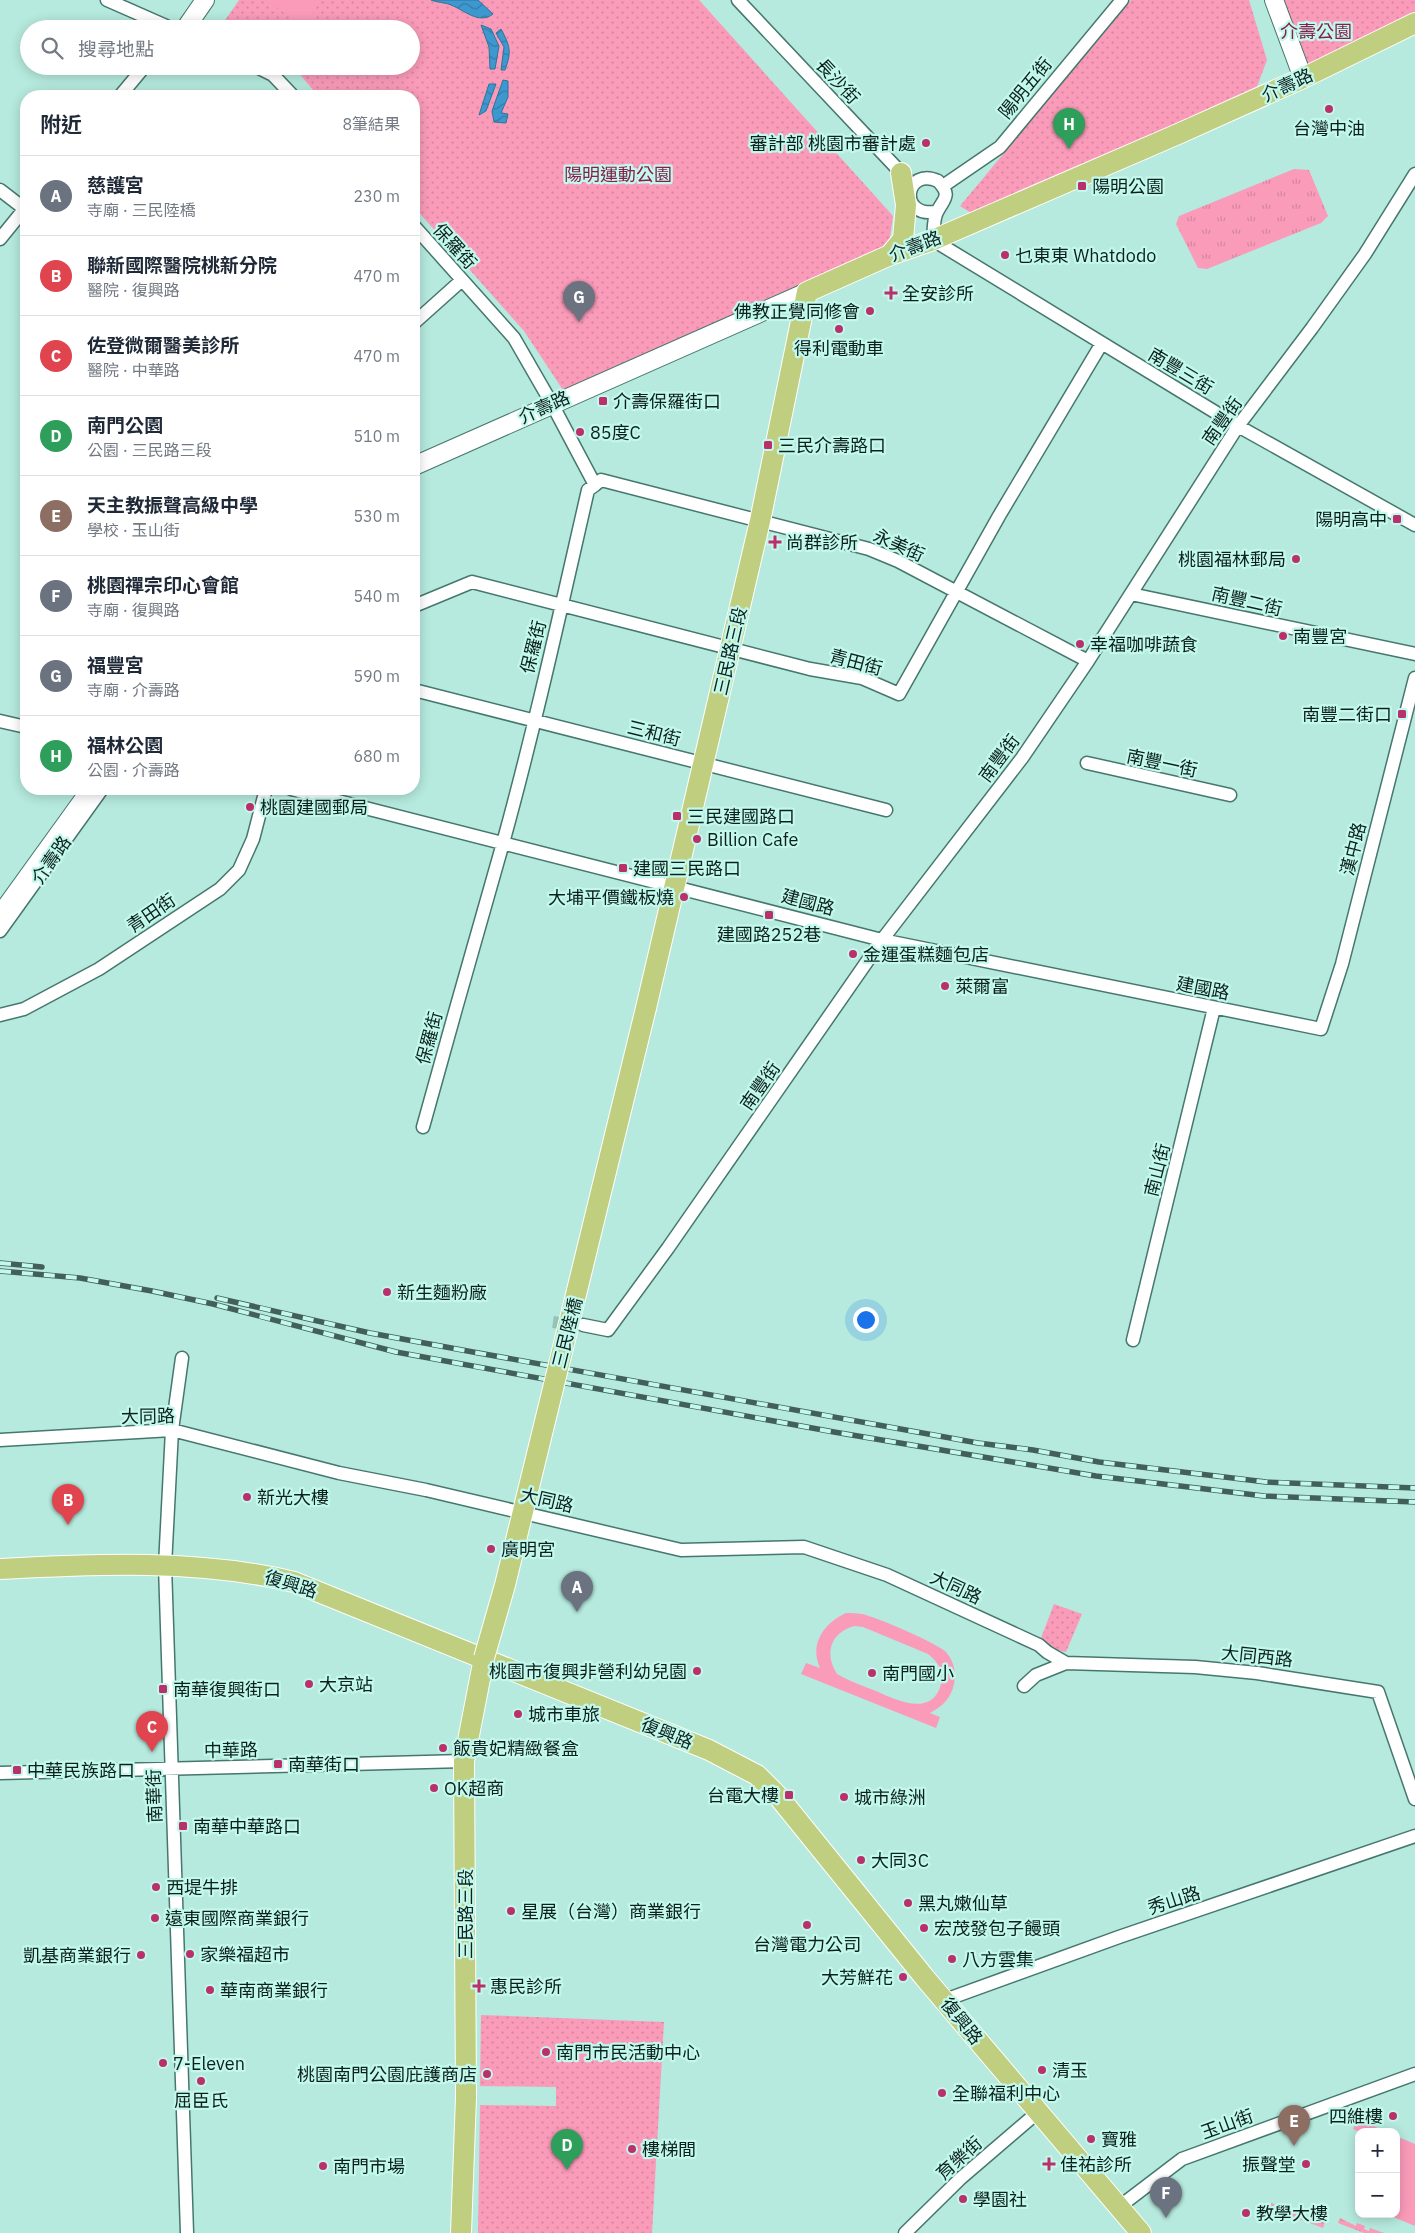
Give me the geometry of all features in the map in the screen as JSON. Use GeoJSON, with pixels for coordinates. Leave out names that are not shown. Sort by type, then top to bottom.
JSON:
{"type":"FeatureCollection","features":[{"type":"Feature","properties":{"kind":"main road","name":"介壽路"},"geometry":{"type":"LineString","coordinates":[[807,292],[890,255],[933,240],[1303,78],[1415,23]]}},
{"type":"Feature","properties":{"kind":"main road"},"geometry":{"type":"LineString","coordinates":[[890,255],[903,239],[907,179]]}},
{"type":"Feature","properties":{"kind":"main road","name":"三民路三段"},"geometry":{"type":"LineString","coordinates":[[646,1008],[760,521],[807,292]]}},
{"type":"Feature","properties":{"kind":"main road","name":"三民陸橋"},"geometry":{"type":"LineString","coordinates":[[484,1658],[505,1585],[646,1008]]}},
{"type":"Feature","properties":{"kind":"main road","name":"復興路"},"geometry":{"type":"LineString","coordinates":[[0,1569],[165,1566],[229,1570],[294,1582],[411,1631],[484,1658],[688,1741],[757,1775],[778,1796],[1038,2112],[1141,2233]]}},
{"type":"Feature","properties":{"kind":"main road","name":"三民路三段"},"geometry":{"type":"LineString","coordinates":[[461,2233],[466,2085],[464,1762],[484,1658]]}},
{"type":"Feature","properties":{"kind":"street"},"geometry":{"type":"LineString","coordinates":[[107,0],[153,20]]}},
{"type":"Feature","properties":{"kind":"street"},"geometry":{"type":"LineString","coordinates":[[192,20],[205,0]]}},
{"type":"Feature","properties":{"kind":"street","name":"長沙街"},"geometry":{"type":"LineString","coordinates":[[738,0],[907,179]]}},
{"type":"Feature","properties":{"kind":"street","name":"陽明五街"},"geometry":{"type":"LineString","coordinates":[[943,186],[1000,147],[1122,0]]}},
{"type":"Feature","properties":{"kind":"street"},"geometry":{"type":"LineString","coordinates":[[1274,0],[1303,78]]}},
{"type":"Feature","properties":{"kind":"street"},"geometry":{"type":"LineString","coordinates":[[125,90],[138,75]]}},
{"type":"Feature","properties":{"kind":"street"},"geometry":{"type":"LineString","coordinates":[[273,75],[287,90]]}},
{"type":"Feature","properties":{"kind":"street","name":"南豐街"},"geometry":{"type":"LineString","coordinates":[[582,1325],[608,1330],[668,1248],[882,940],[1012,771],[1088,661],[1238,426],[1359,262],[1415,174]]}},
{"type":"Feature","properties":{"kind":"street"},"geometry":{"type":"LineString","coordinates":[[933,240],[936,212],[945,201],[943,186],[938,180],[932,178],[907,179],[910,201],[914,207],[920,212],[936,212]]}},
{"type":"Feature","properties":{"kind":"street"},"geometry":{"type":"LineString","coordinates":[[0,190],[20,205]]}},
{"type":"Feature","properties":{"kind":"street"},"geometry":{"type":"LineString","coordinates":[[0,239],[20,216]]}},
{"type":"Feature","properties":{"kind":"street","name":"保羅街"},"geometry":{"type":"LineString","coordinates":[[420,233],[514,338],[595,485],[588,490],[562,605],[503,842],[478,925],[423,1127]]}},
{"type":"Feature","properties":{"kind":"street","name":"南豐三街"},"geometry":{"type":"LineString","coordinates":[[933,240],[1238,426],[1415,525]]}},
{"type":"Feature","properties":{"kind":"street"},"geometry":{"type":"LineString","coordinates":[[420,318],[462,280]]}},
{"type":"Feature","properties":{"kind":"street","name":"介壽路"},"geometry":{"type":"LineString","coordinates":[[420,463],[807,292]]}},
{"type":"Feature","properties":{"kind":"street","name":"青田街"},"geometry":{"type":"LineString","coordinates":[[420,604],[472,582],[810,669],[862,678],[899,694],[956,591],[1102,343]]}},
{"type":"Feature","properties":{"kind":"street","name":"永美街"},"geometry":{"type":"LineString","coordinates":[[595,485],[602,480],[869,548],[898,561],[1088,661]]}},
{"type":"Feature","properties":{"kind":"street","name":"南豐二街"},"geometry":{"type":"LineString","coordinates":[[1131,594],[1415,654]]}},
{"type":"Feature","properties":{"kind":"street","name":"漢中路"},"geometry":{"type":"LineString","coordinates":[[1322,1029],[1342,964],[1415,678]]}},
{"type":"Feature","properties":{"kind":"street","name":"三和街"},"geometry":{"type":"LineString","coordinates":[[420,692],[886,810]]}},
{"type":"Feature","properties":{"kind":"street"},"geometry":{"type":"LineString","coordinates":[[0,722],[20,726]]}},
{"type":"Feature","properties":{"kind":"street","name":"南豐一街"},"geometry":{"type":"LineString","coordinates":[[1087,763],[1230,796]]}},
{"type":"Feature","properties":{"kind":"street","name":"介壽路"},"geometry":{"type":"LineString","coordinates":[[0,931],[98,795]]}},
{"type":"Feature","properties":{"kind":"street","name":"青田街"},"geometry":{"type":"LineString","coordinates":[[0,1014],[24,1009],[98,969],[220,889],[239,870],[250,847],[264,795]]}},
{"type":"Feature","properties":{"kind":"street","name":"建國路"},"geometry":{"type":"LineString","coordinates":[[315,795],[674,885],[882,940],[1322,1029]]}},
{"type":"Feature","properties":{"kind":"street"},"geometry":{"type":"LineString","coordinates":[[0,915],[82,796]]}},
{"type":"Feature","properties":{"kind":"street","name":"介壽路"},"geometry":{"type":"LineString","coordinates":[[0,907],[82,796]]}},
{"type":"Feature","properties":{"kind":"street","name":"南山街"},"geometry":{"type":"LineString","coordinates":[[1133,1340],[1214,1008]]}},
{"type":"Feature","properties":{"kind":"street","name":"南華街"},"geometry":{"type":"LineString","coordinates":[[182,1358],[172,1430],[165,1566],[187,2233]]}},
{"type":"Feature","properties":{"kind":"street","name":"大同路"},"geometry":{"type":"LineString","coordinates":[[0,1440],[172,1430],[339,1473],[426,1490],[680,1550],[804,1547],[904,1582],[1039,1645],[1046,1652],[1066,1663]]}},
{"type":"Feature","properties":{"kind":"street","name":"大同西路"},"geometry":{"type":"LineString","coordinates":[[1024,1686],[1036,1675],[1066,1663],[1195,1667],[1257,1673],[1378,1692],[1415,1799]]}},
{"type":"Feature","properties":{"kind":"street","name":"中華路"},"geometry":{"type":"LineString","coordinates":[[0,1773],[464,1762]]}},
{"type":"Feature","properties":{"kind":"street","name":"秀山路"},"geometry":{"type":"LineString","coordinates":[[945,2000],[1119,1937],[1415,1836]]}},
{"type":"Feature","properties":{"kind":"street","name":"玉山街"},"geometry":{"type":"LineString","coordinates":[[1119,2207],[1182,2159],[1415,2074]]}},
{"type":"Feature","properties":{"kind":"street","name":"育樂街"},"geometry":{"type":"LineString","coordinates":[[904,2233],[961,2178],[1038,2112]]}},
{"type":"Feature","properties":{"kind":"green space","name":"陽明運動公園"},"geometry":{"type":"Polygon","coordinates":[[[239,0],[699,0],[893,216],[889,245],[563,390],[524,331],[420,214],[420,90],[313,90],[300,75],[420,75],[420,20],[225,20],[239,0]]]}},
{"type":"Feature","properties":{"kind":"green space"},"geometry":{"type":"Polygon","coordinates":[[[265,0],[321,0],[309,20],[296,20],[265,0]]]}},
{"type":"Feature","properties":{"kind":"green space"},"geometry":{"type":"Polygon","coordinates":[[[1131,0],[1249,0],[1267,60],[1255,92],[979,218],[960,206],[1131,0]]]}},
{"type":"Feature","properties":{"kind":"green space","name":"介壽公園"},"geometry":{"type":"Polygon","coordinates":[[[1275,0],[1415,0],[1415,17],[1298,74],[1275,0]]]}},
{"type":"Feature","properties":{"kind":"green space"},"geometry":{"type":"Polygon","coordinates":[[[1294,169],[1309,170],[1328,216],[1321,223],[1207,269],[1198,268],[1176,224],[1179,216],[1294,169]]]}},
{"type":"Feature","properties":{"kind":"green space"},"geometry":{"type":"Polygon","coordinates":[[[1054,1604],[1082,1614],[1066,1652],[1049,1648],[1041,1638],[1054,1604]]]}},
{"type":"Feature","properties":{"kind":"green space"},"geometry":{"type":"Polygon","coordinates":[[[846,1613],[869,1616],[919,1637],[946,1652],[954,1667],[954,1684],[946,1701],[930,1713],[940,1717],[936,1728],[801,1674],[806,1663],[820,1668],[816,1651],[818,1643],[825,1628],[846,1613]],[[854,1626],[846,1629],[835,1639],[830,1652],[837,1674],[903,1702],[922,1704],[930,1701],[936,1694],[942,1679],[939,1667],[932,1657],[863,1627],[854,1626]]]}},
{"type":"Feature","properties":{"kind":"green space"},"geometry":{"type":"Polygon","coordinates":[[[481,2015],[664,2022],[652,2233],[478,2233],[480,2105],[556,2106],[556,2087],[480,2086],[481,2015]]]}},
{"type":"Feature","properties":{"kind":"green space"},"geometry":{"type":"Polygon","coordinates":[[[1357,2119],[1378,2128],[1355,2128],[1355,2130],[1353,2129],[1357,2119]]]}},
{"type":"Feature","properties":{"kind":"green space"},"geometry":{"type":"Polygon","coordinates":[[[1400,2138],[1415,2144],[1415,2226],[1396,2218],[1400,2218],[1400,2138]]]}},
{"type":"Feature","properties":{"kind":"green space"},"geometry":{"type":"Polygon","coordinates":[[[1271,2203],[1325,2222],[1323,2228],[1270,2208],[1271,2203]]]}},
{"type":"Feature","properties":{"kind":"green space"},"geometry":{"type":"Polygon","coordinates":[[[1340,2218],[1356,2226],[1357,2223],[1365,2226],[1364,2229],[1369,2231],[1370,2228],[1384,2233],[1364,2233],[1338,2223],[1340,2218]]]}},
{"type":"Feature","properties":{"kind":"water"},"geometry":{"type":"Polygon","coordinates":[[[431,0],[478,0],[493,14],[482,18],[472,16],[449,4],[431,0]]]}},
{"type":"Feature","properties":{"kind":"water"},"geometry":{"type":"Polygon","coordinates":[[[481,25],[491,29],[499,46],[495,69],[490,69],[489,47],[481,25]]]}},
{"type":"Feature","properties":{"kind":"water"},"geometry":{"type":"Polygon","coordinates":[[[501,29],[509,49],[509,58],[505,70],[501,70],[504,47],[496,33],[501,29]]]}},
{"type":"Feature","properties":{"kind":"water"},"geometry":{"type":"Polygon","coordinates":[[[503,80],[508,81],[508,97],[501,113],[508,114],[506,123],[494,122],[492,111],[503,80]]]}},
{"type":"Feature","properties":{"kind":"water"},"geometry":{"type":"Polygon","coordinates":[[[489,84],[496,84],[486,111],[479,115],[489,84]]]}},
{"type":"Feature","properties":{"kind":"tunnel"},"geometry":{"type":"LineString","coordinates":[[553,1322],[575,1325]]}},
{"type":"Feature","properties":{"kind":"railway"},"geometry":{"type":"LineString","coordinates":[[0,1263],[42,1267]]}},
{"type":"Feature","properties":{"kind":"railway"},"geometry":{"type":"LineString","coordinates":[[0,1271],[80,1278],[152,1291],[213,1304],[396,1352],[834,1432],[1096,1476],[1264,1496],[1415,1502]]}},
{"type":"Feature","properties":{"kind":"railway"},"geometry":{"type":"LineString","coordinates":[[217,1298],[370,1333],[978,1443],[1033,1450],[1099,1462],[1266,1482],[1415,1488]]}},
{"type":"Feature","properties":{"kind":"place","name":"台灣中油"},"geometry":{"type":"Point","coordinates":[1329,109]}},
{"type":"Feature","properties":{"kind":"place","name":"審計部 桃園市審計處"},"geometry":{"type":"Point","coordinates":[926,143]}},
{"type":"Feature","properties":{"kind":"place","name":"福林公園"},"geometry":{"type":"Point","coordinates":[1069,149]}},
{"type":"Feature","properties":{"kind":"place","name":"陽明公園"},"geometry":{"type":"Point","coordinates":[1082,186]}},
{"type":"Feature","properties":{"kind":"place","name":"乜東東 Whatdodo"},"geometry":{"type":"Point","coordinates":[1005,255]}},
{"type":"Feature","properties":{"kind":"place","name":"全安診所"},"geometry":{"type":"Point","coordinates":[891,293]}},
{"type":"Feature","properties":{"kind":"place","name":"佛教正覺同修會"},"geometry":{"type":"Point","coordinates":[870,311]}},
{"type":"Feature","properties":{"kind":"place","name":"福豐宮"},"geometry":{"type":"Point","coordinates":[579,322]}},
{"type":"Feature","properties":{"kind":"place","name":"得利電動車"},"geometry":{"type":"Point","coordinates":[839,329]}},
{"type":"Feature","properties":{"kind":"place","name":"介壽保羅街口"},"geometry":{"type":"Point","coordinates":[603,401]}},
{"type":"Feature","properties":{"kind":"place","name":"85度C"},"geometry":{"type":"Point","coordinates":[580,432]}},
{"type":"Feature","properties":{"kind":"place","name":"三民介壽路口"},"geometry":{"type":"Point","coordinates":[768,445]}},
{"type":"Feature","properties":{"kind":"place","name":"陽明高中"},"geometry":{"type":"Point","coordinates":[1397,519]}},
{"type":"Feature","properties":{"kind":"place","name":"尚群診所"},"geometry":{"type":"Point","coordinates":[775,542]}},
{"type":"Feature","properties":{"kind":"place","name":"桃園福林郵局"},"geometry":{"type":"Point","coordinates":[1296,559]}},
{"type":"Feature","properties":{"kind":"place","name":"南豐宮"},"geometry":{"type":"Point","coordinates":[1283,636]}},
{"type":"Feature","properties":{"kind":"place","name":"幸福咖啡蔬食"},"geometry":{"type":"Point","coordinates":[1080,644]}},
{"type":"Feature","properties":{"kind":"place","name":"南豐二街口"},"geometry":{"type":"Point","coordinates":[1402,714]}},
{"type":"Feature","properties":{"kind":"place","name":"桃園建國郵局"},"geometry":{"type":"Point","coordinates":[250,807]}},
{"type":"Feature","properties":{"kind":"place","name":"三民建國路口"},"geometry":{"type":"Point","coordinates":[677,816]}},
{"type":"Feature","properties":{"kind":"place","name":"Billion Cafe"},"geometry":{"type":"Point","coordinates":[697,839]}},
{"type":"Feature","properties":{"kind":"place","name":"建國三民路口"},"geometry":{"type":"Point","coordinates":[623,868]}},
{"type":"Feature","properties":{"kind":"place","name":"大埔平價鐵板燒"},"geometry":{"type":"Point","coordinates":[684,897]}},
{"type":"Feature","properties":{"kind":"place","name":"建國路252巷"},"geometry":{"type":"Point","coordinates":[769,915]}},
{"type":"Feature","properties":{"kind":"place","name":"金運蛋糕麵包店"},"geometry":{"type":"Point","coordinates":[853,954]}},
{"type":"Feature","properties":{"kind":"place","name":"萊爾富"},"geometry":{"type":"Point","coordinates":[945,986]}},
{"type":"Feature","properties":{"kind":"place","name":"新生麵粉廠"},"geometry":{"type":"Point","coordinates":[387,1292]}},
{"type":"Feature","properties":{"kind":"place","name":"新光大樓"},"geometry":{"type":"Point","coordinates":[247,1497]}},
{"type":"Feature","properties":{"kind":"place","name":"聯新國際醫院桃新分院"},"geometry":{"type":"Point","coordinates":[68,1525]}},
{"type":"Feature","properties":{"kind":"place","name":"廣明宮"},"geometry":{"type":"Point","coordinates":[491,1549]}},
{"type":"Feature","properties":{"kind":"place","name":"慈護宮"},"geometry":{"type":"Point","coordinates":[577,1612]}},
{"type":"Feature","properties":{"kind":"place","name":"桃園市復興非營利幼兒園"},"geometry":{"type":"Point","coordinates":[697,1671]}},
{"type":"Feature","properties":{"kind":"place","name":"南門國小"},"geometry":{"type":"Point","coordinates":[872,1673]}},
{"type":"Feature","properties":{"kind":"place","name":"大京站"},"geometry":{"type":"Point","coordinates":[309,1684]}},
{"type":"Feature","properties":{"kind":"place","name":"南華復興街口"},"geometry":{"type":"Point","coordinates":[163,1689]}},
{"type":"Feature","properties":{"kind":"place","name":"城市車旅"},"geometry":{"type":"Point","coordinates":[518,1714]}},
{"type":"Feature","properties":{"kind":"place","name":"飯貴妃精緻餐盒"},"geometry":{"type":"Point","coordinates":[443,1748]}},
{"type":"Feature","properties":{"kind":"place","name":"佐登微爾醫美診所"},"geometry":{"type":"Point","coordinates":[152,1752]}},
{"type":"Feature","properties":{"kind":"place","name":"南華街口"},"geometry":{"type":"Point","coordinates":[278,1764]}},
{"type":"Feature","properties":{"kind":"place","name":"中華民族路口"},"geometry":{"type":"Point","coordinates":[17,1770]}},
{"type":"Feature","properties":{"kind":"place","name":"OK超商"},"geometry":{"type":"Point","coordinates":[434,1788]}},
{"type":"Feature","properties":{"kind":"place","name":"台電大樓"},"geometry":{"type":"Point","coordinates":[789,1795]}},
{"type":"Feature","properties":{"kind":"place","name":"城市綠洲"},"geometry":{"type":"Point","coordinates":[844,1797]}},
{"type":"Feature","properties":{"kind":"place","name":"南華中華路口"},"geometry":{"type":"Point","coordinates":[183,1826]}},
{"type":"Feature","properties":{"kind":"place","name":"大同3C"},"geometry":{"type":"Point","coordinates":[861,1860]}},
{"type":"Feature","properties":{"kind":"place","name":"西堤牛排"},"geometry":{"type":"Point","coordinates":[156,1887]}},
{"type":"Feature","properties":{"kind":"place","name":"黑丸嫩仙草"},"geometry":{"type":"Point","coordinates":[908,1903]}},
{"type":"Feature","properties":{"kind":"place","name":"星展（台灣）商業銀行"},"geometry":{"type":"Point","coordinates":[511,1911]}},
{"type":"Feature","properties":{"kind":"place","name":"遠東國際商業銀行"},"geometry":{"type":"Point","coordinates":[155,1918]}},
{"type":"Feature","properties":{"kind":"place","name":"台灣電力公司"},"geometry":{"type":"Point","coordinates":[807,1925]}},
{"type":"Feature","properties":{"kind":"place","name":"宏茂發包子饅頭"},"geometry":{"type":"Point","coordinates":[924,1928]}},
{"type":"Feature","properties":{"kind":"place","name":"家樂福超市"},"geometry":{"type":"Point","coordinates":[190,1954]}},
{"type":"Feature","properties":{"kind":"place","name":"凱基商業銀行"},"geometry":{"type":"Point","coordinates":[141,1955]}},
{"type":"Feature","properties":{"kind":"place","name":"八方雲集"},"geometry":{"type":"Point","coordinates":[952,1959]}},
{"type":"Feature","properties":{"kind":"place","name":"大芳鮮花"},"geometry":{"type":"Point","coordinates":[903,1977]}},
{"type":"Feature","properties":{"kind":"place","name":"惠民診所"},"geometry":{"type":"Point","coordinates":[479,1986]}},
{"type":"Feature","properties":{"kind":"place","name":"華南商業銀行"},"geometry":{"type":"Point","coordinates":[210,1990]}},
{"type":"Feature","properties":{"kind":"place","name":"南門市民活動中心"},"geometry":{"type":"Point","coordinates":[546,2052]}},
{"type":"Feature","properties":{"kind":"place","name":"7-Eleven"},"geometry":{"type":"Point","coordinates":[163,2063]}},
{"type":"Feature","properties":{"kind":"place","name":"清玉"},"geometry":{"type":"Point","coordinates":[1042,2070]}},
{"type":"Feature","properties":{"kind":"place","name":"桃園南門公園庇護商店"},"geometry":{"type":"Point","coordinates":[487,2074]}},
{"type":"Feature","properties":{"kind":"place","name":"屈臣氏"},"geometry":{"type":"Point","coordinates":[201,2081]}},
{"type":"Feature","properties":{"kind":"place","name":"全聯福利中心"},"geometry":{"type":"Point","coordinates":[942,2093]}},
{"type":"Feature","properties":{"kind":"place","name":"四維樓"},"geometry":{"type":"Point","coordinates":[1393,2116]}},
{"type":"Feature","properties":{"kind":"place","name":"寶雅"},"geometry":{"type":"Point","coordinates":[1091,2139]}},
{"type":"Feature","properties":{"kind":"place","name":"天主教振聲高級中學"},"geometry":{"type":"Point","coordinates":[1294,2146]}},
{"type":"Feature","properties":{"kind":"place","name":"樓梯間"},"geometry":{"type":"Point","coordinates":[632,2149]}},
{"type":"Feature","properties":{"kind":"place","name":"佳祐診所"},"geometry":{"type":"Point","coordinates":[1049,2164]}},
{"type":"Feature","properties":{"kind":"place","name":"振聲堂"},"geometry":{"type":"Point","coordinates":[1306,2164]}},
{"type":"Feature","properties":{"kind":"place","name":"南門市場"},"geometry":{"type":"Point","coordinates":[323,2166]}},
{"type":"Feature","properties":{"kind":"place","name":"南門公園"},"geometry":{"type":"Point","coordinates":[567,2170]}},
{"type":"Feature","properties":{"kind":"place","name":"學園社"},"geometry":{"type":"Point","coordinates":[963,2199]}},
{"type":"Feature","properties":{"kind":"place","name":"教學大樓"},"geometry":{"type":"Point","coordinates":[1246,2213]}},
{"type":"Feature","properties":{"kind":"place","name":"桃園禪宗印心會館"},"geometry":{"type":"Point","coordinates":[1166,2218]}}]}
